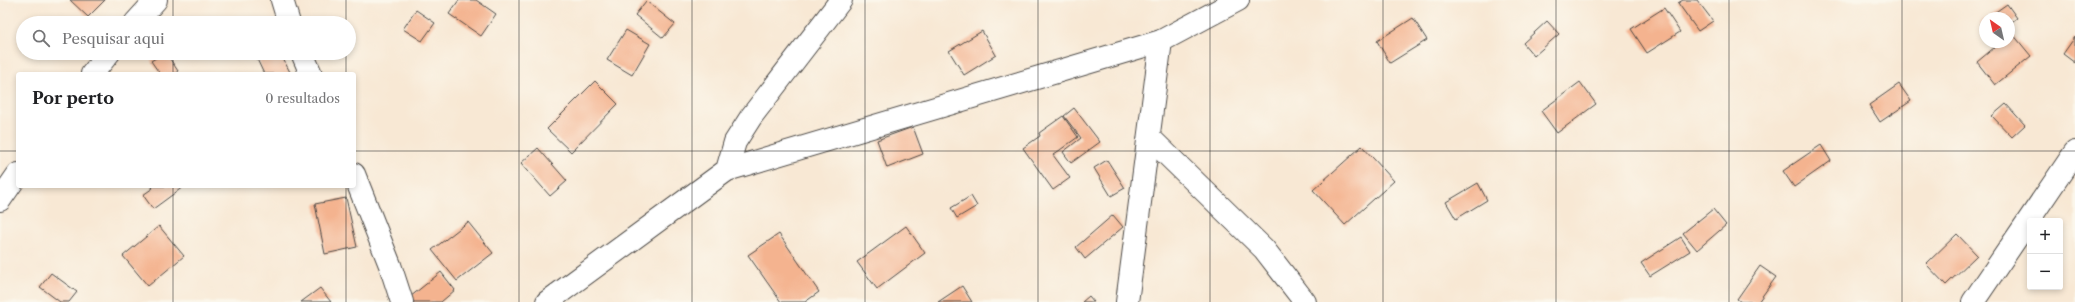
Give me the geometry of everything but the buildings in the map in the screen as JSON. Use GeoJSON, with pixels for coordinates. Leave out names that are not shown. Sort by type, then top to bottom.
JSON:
{"type":"FeatureCollection","features":[{"type":"Feature","properties":{"kind":"street"},"geometry":{"type":"LineString","coordinates":[[141,16],[156,0]]}},
{"type":"Feature","properties":{"kind":"street"},"geometry":{"type":"LineString","coordinates":[[282,0],[287,16]]}},
{"type":"Feature","properties":{"kind":"street"},"geometry":{"type":"LineString","coordinates":[[726,170],[735,142],[751,118],[841,0]]}},
{"type":"Feature","properties":{"kind":"street"},"geometry":{"type":"LineString","coordinates":[[547,302],[726,170],[1161,41],[1238,0]]}},
{"type":"Feature","properties":{"kind":"street"},"geometry":{"type":"LineString","coordinates":[[1127,302],[1161,41]]}},
{"type":"Feature","properties":{"kind":"street"},"geometry":{"type":"LineString","coordinates":[[94,72],[103,60]]}},
{"type":"Feature","properties":{"kind":"street"},"geometry":{"type":"LineString","coordinates":[[305,60],[310,72]]}},
{"type":"Feature","properties":{"kind":"street"},"geometry":{"type":"LineString","coordinates":[[1149,137],[1264,249],[1305,302]]}},
{"type":"Feature","properties":{"kind":"street"},"geometry":{"type":"LineString","coordinates":[[1973,302],[2075,152]]}},
{"type":"Feature","properties":{"kind":"street"},"geometry":{"type":"LineString","coordinates":[[0,200],[16,177]]}},
{"type":"Feature","properties":{"kind":"street"},"geometry":{"type":"LineString","coordinates":[[356,179],[390,266],[402,302]]}}]}
